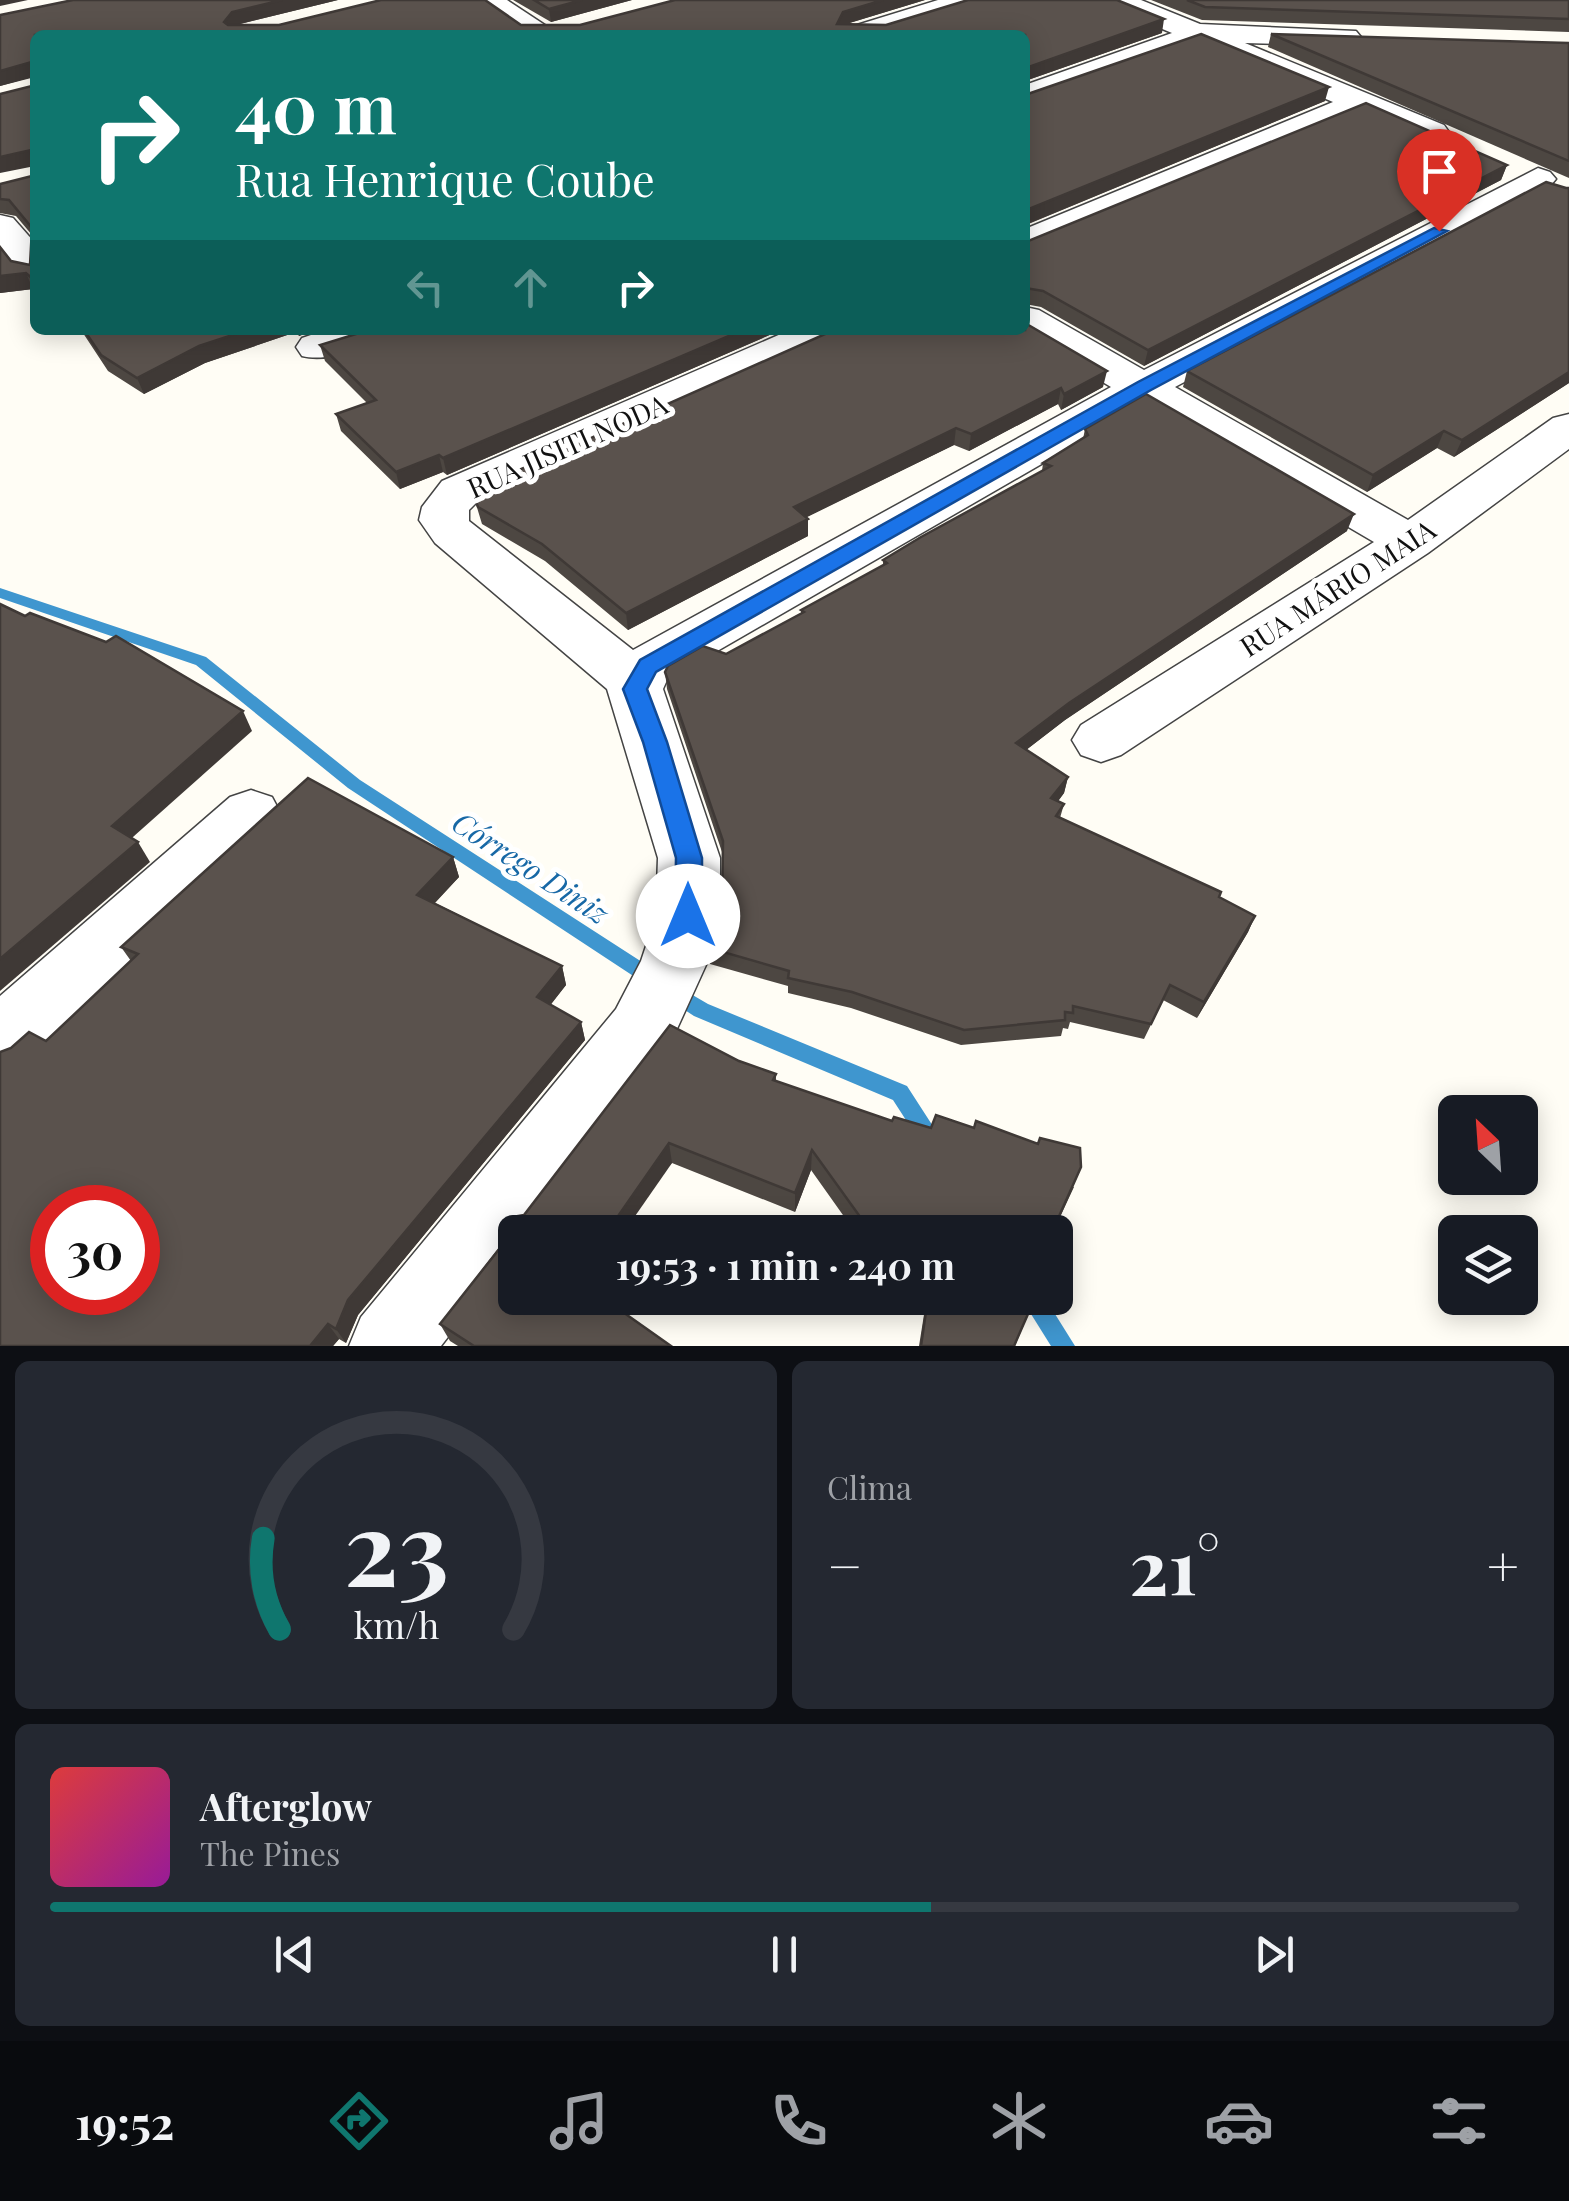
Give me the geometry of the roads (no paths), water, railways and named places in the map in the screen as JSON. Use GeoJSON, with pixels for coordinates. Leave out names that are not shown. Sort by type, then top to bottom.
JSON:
{"type":"FeatureCollection","features":[{"type":"Feature","properties":{"kind":"street"},"geometry":{"type":"LineString","coordinates":[[486,0],[547,30]]}},
{"type":"Feature","properties":{"kind":"street"},"geometry":{"type":"LineString","coordinates":[[870,30],[967,0]]}},
{"type":"Feature","properties":{"kind":"street"},"geometry":{"type":"LineString","coordinates":[[1117,0],[1468,148]]}},
{"type":"Feature","properties":{"kind":"street"},"geometry":{"type":"LineString","coordinates":[[1030,94],[1200,33],[1377,38]]}},
{"type":"Feature","properties":{"kind":"street"},"geometry":{"type":"LineString","coordinates":[[1030,241],[1362,101]]}},
{"type":"Feature","properties":{"kind":"street"},"geometry":{"type":"LineString","coordinates":[[390,1346],[641,1031],[673,966],[688,916],[689,858],[635,689],[642,674],[1145,386],[1536,179]]}},
{"type":"Feature","properties":{"kind":"street"},"geometry":{"type":"LineString","coordinates":[[0,226],[30,260]]}},
{"type":"Feature","properties":{"kind":"street"},"geometry":{"type":"LineString","coordinates":[[1030,321],[1410,542]]}},
{"type":"Feature","properties":{"kind":"street"},"geometry":{"type":"LineString","coordinates":[[318,347],[352,335]]}},
{"type":"Feature","properties":{"kind":"street","name":"RUA JISITI NODA"},"geometry":{"type":"LineString","coordinates":[[642,674],[452,532],[443,520],[446,507],[459,492],[814,335]]}},
{"type":"Feature","properties":{"kind":"street","name":"RUA MÁRIO MAIA"},"geometry":{"type":"LineString","coordinates":[[1101,740],[1410,542],[1569,428]]}},
{"type":"Feature","properties":{"kind":"street"},"geometry":{"type":"LineString","coordinates":[[0,1040],[251,814]]}},
{"type":"Feature","properties":{"kind":"waterway","name":"Córrego Diniz"},"geometry":{"type":"LineString","coordinates":[[0,593],[201,661],[354,784],[653,979]]}},
{"type":"Feature","properties":{"kind":"waterway","name":"Córrego Diniz"},"geometry":{"type":"LineString","coordinates":[[672,991],[701,1010],[900,1093],[931,1141]]}},
{"type":"Feature","properties":{"kind":"waterway","name":"Córrego Diniz"},"geometry":{"type":"LineString","coordinates":[[1043,1315],[1064,1346]]}}]}
